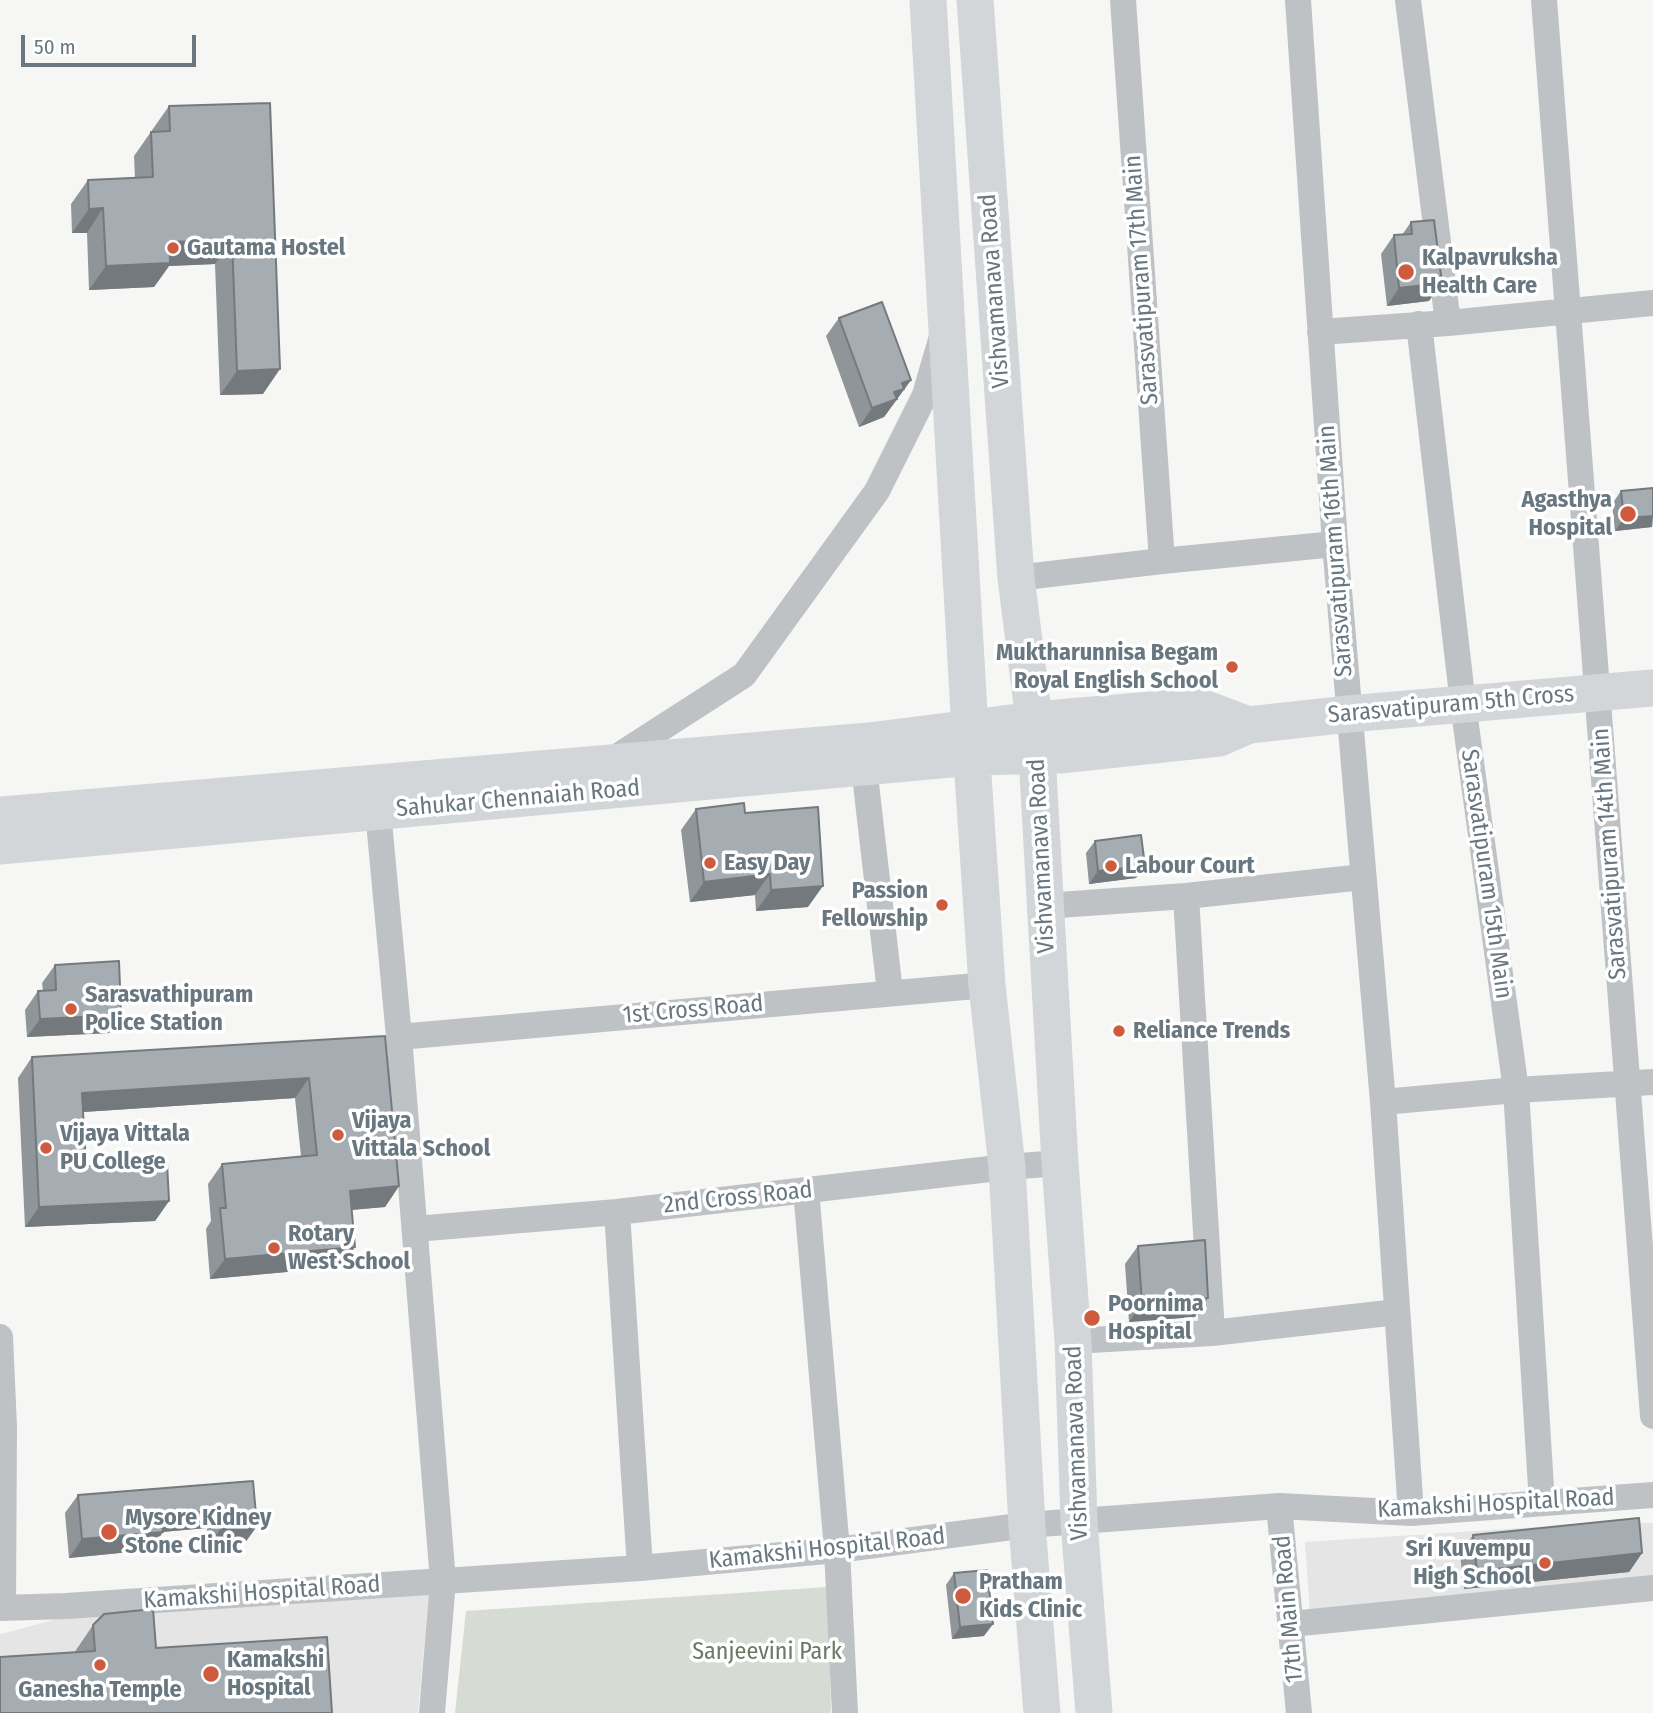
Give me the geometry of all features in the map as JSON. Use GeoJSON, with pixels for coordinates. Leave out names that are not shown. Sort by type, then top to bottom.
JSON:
{"type":"FeatureCollection","features":[{"type":"Feature","properties":{"kind":"main road","name":"Vishvamanava Road"},"geometry":{"type":"LineString","coordinates":[[928,0],[987,985],[1007,1167],[1027,1525],[1042,1713]]}},
{"type":"Feature","properties":{"kind":"main road","name":"Vishvamanava Road"},"geometry":{"type":"LineString","coordinates":[[975,0],[1016,578],[1035,737],[1073,1341],[1079,1522],[1094,1713]]}},
{"type":"Feature","properties":{"kind":"main road","name":"Sarasvatipuram 5th Cross"},"geometry":{"type":"LineString","coordinates":[[1035,737],[1198,706],[1249,726],[1348,714],[1653,688]]}},
{"type":"Feature","properties":{"kind":"main road","name":"Sahukar Chennaiah Road"},"geometry":{"type":"LineString","coordinates":[[0,815],[869,741],[971,743],[1035,737]]}},
{"type":"Feature","properties":{"kind":"main road","name":"Sahukar Chennaiah Road"},"geometry":{"type":"LineString","coordinates":[[0,846],[864,767],[971,743]]}},
{"type":"Feature","properties":{"kind":"street","name":"Sarasvatipuram 17th Main"},"geometry":{"type":"LineString","coordinates":[[1123,0],[1162,561]]}},
{"type":"Feature","properties":{"kind":"street","name":"Sarasvatipuram 16th Main"},"geometry":{"type":"LineString","coordinates":[[1298,0],[1335,544],[1383,1102],[1411,1513]]}},
{"type":"Feature","properties":{"kind":"street"},"geometry":{"type":"LineString","coordinates":[[1408,0],[1448,323]]}},
{"type":"Feature","properties":{"kind":"street","name":"Sarasvatipuram 14th Main"},"geometry":{"type":"LineString","coordinates":[[1544,0],[1597,692],[1640,1083],[1653,1416]]}},
{"type":"Feature","properties":{"kind":"street"},"geometry":{"type":"LineString","coordinates":[[1320,332],[1448,323],[1653,303]]}},
{"type":"Feature","properties":{"kind":"street"},"geometry":{"type":"LineString","coordinates":[[607,763],[744,676],[877,491],[925,395],[947,319]]}},
{"type":"Feature","properties":{"kind":"street","name":"Sarasvatipuram 15th Main"},"geometry":{"type":"LineString","coordinates":[[1419,324],[1463,704],[1516,1090],[1542,1503]]}},
{"type":"Feature","properties":{"kind":"street"},"geometry":{"type":"LineString","coordinates":[[1016,578],[1335,544]]}},
{"type":"Feature","properties":{"kind":"street"},"geometry":{"type":"LineString","coordinates":[[864,767],[890,992]]}},
{"type":"Feature","properties":{"kind":"street"},"geometry":{"type":"LineString","coordinates":[[378,811],[400,1037],[443,1581],[432,1713]]}},
{"type":"Feature","properties":{"kind":"street"},"geometry":{"type":"LineString","coordinates":[[1045,906],[1186,896],[1363,877]]}},
{"type":"Feature","properties":{"kind":"street"},"geometry":{"type":"LineString","coordinates":[[1186,896],[1212,1333]]}},
{"type":"Feature","properties":{"kind":"street","name":"1st Cross Road"},"geometry":{"type":"LineString","coordinates":[[400,1037],[987,985]]}},
{"type":"Feature","properties":{"kind":"street"},"geometry":{"type":"LineString","coordinates":[[1383,1102],[1516,1090],[1640,1083]]}},
{"type":"Feature","properties":{"kind":"street","name":"2nd Cross Road"},"geometry":{"type":"LineString","coordinates":[[415,1229],[617,1212],[1060,1163]]}},
{"type":"Feature","properties":{"kind":"street"},"geometry":{"type":"LineString","coordinates":[[806,1190],[837,1550],[845,1713]]}},
{"type":"Feature","properties":{"kind":"street"},"geometry":{"type":"LineString","coordinates":[[617,1212],[640,1568]]}},
{"type":"Feature","properties":{"kind":"street"},"geometry":{"type":"LineString","coordinates":[[1073,1341],[1212,1333],[1397,1312]]}},
{"type":"Feature","properties":{"kind":"street"},"geometry":{"type":"LineString","coordinates":[[0,1337],[2,1608]]}},
{"type":"Feature","properties":{"kind":"street","name":"Kamakshi Hospital Road"},"geometry":{"type":"LineString","coordinates":[[2,1608],[640,1568],[837,1550],[1027,1525],[1279,1506],[1411,1513],[1653,1495]]}},
{"type":"Feature","properties":{"kind":"street","name":"17th Main Road"},"geometry":{"type":"LineString","coordinates":[[1279,1506],[1299,1713]]}},
{"type":"Feature","properties":{"kind":"street"},"geometry":{"type":"LineString","coordinates":[[1291,1625],[1653,1588]]}},
{"type":"Feature","properties":{"kind":"shaded area"},"geometry":{"type":"Polygon","coordinates":[[[1602,1523],[1653,1523],[1653,1580],[1310,1614],[1305,1542],[1602,1523]]]}},
{"type":"Feature","properties":{"kind":"shaded area","name":"Kamakshi Hospital"},"geometry":{"type":"Polygon","coordinates":[[[429,1593],[418,1713],[0,1713],[0,1634],[64,1617],[429,1593]]]}},
{"type":"Feature","properties":{"kind":"green space","name":"Sanjeevini Park"},"geometry":{"type":"Polygon","coordinates":[[[828,1587],[831,1713],[455,1713],[466,1611],[828,1587]]]}},
{"type":"Feature","properties":{"kind":"building","name":"Gautama Hostel"},"geometry":{"type":"Polygon","coordinates":[[[270,103],[280,369],[237,371],[232,240],[169,242],[170,263],[106,266],[103,208],[89,209],[88,180],[153,177],[151,132],[170,131],[169,106],[270,103]]]}},
{"type":"Feature","properties":{"kind":"building"},"geometry":{"type":"Polygon","coordinates":[[[1434,220],[1442,283],[1399,288],[1394,235],[1412,234],[1411,222],[1434,220]]]}},
{"type":"Feature","properties":{"kind":"building"},"geometry":{"type":"Polygon","coordinates":[[[882,302],[911,380],[902,383],[904,389],[894,392],[897,399],[872,408],[839,318],[882,302]]]}},
{"type":"Feature","properties":{"kind":"building"},"geometry":{"type":"Polygon","coordinates":[[[1653,488],[1653,516],[1624,518],[1621,491],[1653,488]]]}},
{"type":"Feature","properties":{"kind":"building"},"geometry":{"type":"Polygon","coordinates":[[[744,803],[745,813],[818,807],[823,886],[771,890],[770,874],[704,882],[696,809],[744,803]]]}},
{"type":"Feature","properties":{"kind":"building"},"geometry":{"type":"Polygon","coordinates":[[[1141,835],[1145,866],[1098,871],[1095,841],[1141,835]]]}},
{"type":"Feature","properties":{"kind":"building"},"geometry":{"type":"Polygon","coordinates":[[[119,961],[121,1015],[40,1019],[38,991],[56,990],[55,965],[119,961]]]}},
{"type":"Feature","properties":{"kind":"building"},"geometry":{"type":"Polygon","coordinates":[[[385,1036],[399,1186],[350,1191],[355,1247],[225,1259],[220,1208],[226,1208],[222,1164],[317,1155],[309,1078],[82,1093],[86,1166],[167,1163],[169,1201],[39,1207],[32,1057],[385,1036]]]}},
{"type":"Feature","properties":{"kind":"building"},"geometry":{"type":"Polygon","coordinates":[[[1205,1240],[1208,1298],[1142,1303],[1138,1246],[1205,1240]]]}},
{"type":"Feature","properties":{"kind":"building"},"geometry":{"type":"Polygon","coordinates":[[[253,1481],[257,1526],[221,1528],[220,1510],[161,1515],[163,1532],[82,1539],[78,1495],[253,1481]]]}},
{"type":"Feature","properties":{"kind":"building"},"geometry":{"type":"Polygon","coordinates":[[[1639,1518],[1642,1553],[1477,1571],[1473,1535],[1639,1518]]]}},
{"type":"Feature","properties":{"kind":"building"},"geometry":{"type":"Polygon","coordinates":[[[987,1570],[993,1624],[960,1627],[954,1573],[987,1570]]]}},
{"type":"Feature","properties":{"kind":"building"},"geometry":{"type":"Polygon","coordinates":[[[153,1609],[156,1648],[327,1637],[332,1713],[0,1713],[0,1657],[95,1651],[93,1625],[104,1614],[153,1609]]]}},
{"type":"Feature","properties":{"kind":"place","name":"Gautama Hostel"},"geometry":{"type":"Point","coordinates":[173,248]}},
{"type":"Feature","properties":{"kind":"place","name":"Kalpavruksha Health Care"},"geometry":{"type":"Point","coordinates":[1406,272]}},
{"type":"Feature","properties":{"kind":"place","name":"Agasthya Hospital"},"geometry":{"type":"Point","coordinates":[1628,514]}},
{"type":"Feature","properties":{"kind":"place","name":"Muktharunnisa Begam Royal English School"},"geometry":{"type":"Point","coordinates":[1232,667]}},
{"type":"Feature","properties":{"kind":"place","name":"Easy Day"},"geometry":{"type":"Point","coordinates":[710,863]}},
{"type":"Feature","properties":{"kind":"place","name":"Labour Court"},"geometry":{"type":"Point","coordinates":[1111,866]}},
{"type":"Feature","properties":{"kind":"place","name":"Passion Fellowship"},"geometry":{"type":"Point","coordinates":[942,905]}},
{"type":"Feature","properties":{"kind":"place","name":"Sarasvathipuram Police Station"},"geometry":{"type":"Point","coordinates":[71,1009]}},
{"type":"Feature","properties":{"kind":"place","name":"Reliance Trends"},"geometry":{"type":"Point","coordinates":[1119,1031]}},
{"type":"Feature","properties":{"kind":"place","name":"Vijaya Vittala School"},"geometry":{"type":"Point","coordinates":[338,1135]}},
{"type":"Feature","properties":{"kind":"place","name":"Vijaya Vittala PU College"},"geometry":{"type":"Point","coordinates":[46,1148]}},
{"type":"Feature","properties":{"kind":"place","name":"Rotary West School"},"geometry":{"type":"Point","coordinates":[274,1248]}},
{"type":"Feature","properties":{"kind":"place","name":"Poornima Hospital"},"geometry":{"type":"Point","coordinates":[1092,1318]}},
{"type":"Feature","properties":{"kind":"place","name":"Mysore Kidney Stone Clinic"},"geometry":{"type":"Point","coordinates":[109,1532]}},
{"type":"Feature","properties":{"kind":"place","name":"Sri Kuvempu High School"},"geometry":{"type":"Point","coordinates":[1545,1563]}},
{"type":"Feature","properties":{"kind":"place","name":"Pratham Kids Clinic"},"geometry":{"type":"Point","coordinates":[963,1596]}},
{"type":"Feature","properties":{"kind":"place","name":"Ganesha Temple"},"geometry":{"type":"Point","coordinates":[100,1665]}},
{"type":"Feature","properties":{"kind":"place","name":"Kamakshi Hospital"},"geometry":{"type":"Point","coordinates":[211,1674]}}]}
